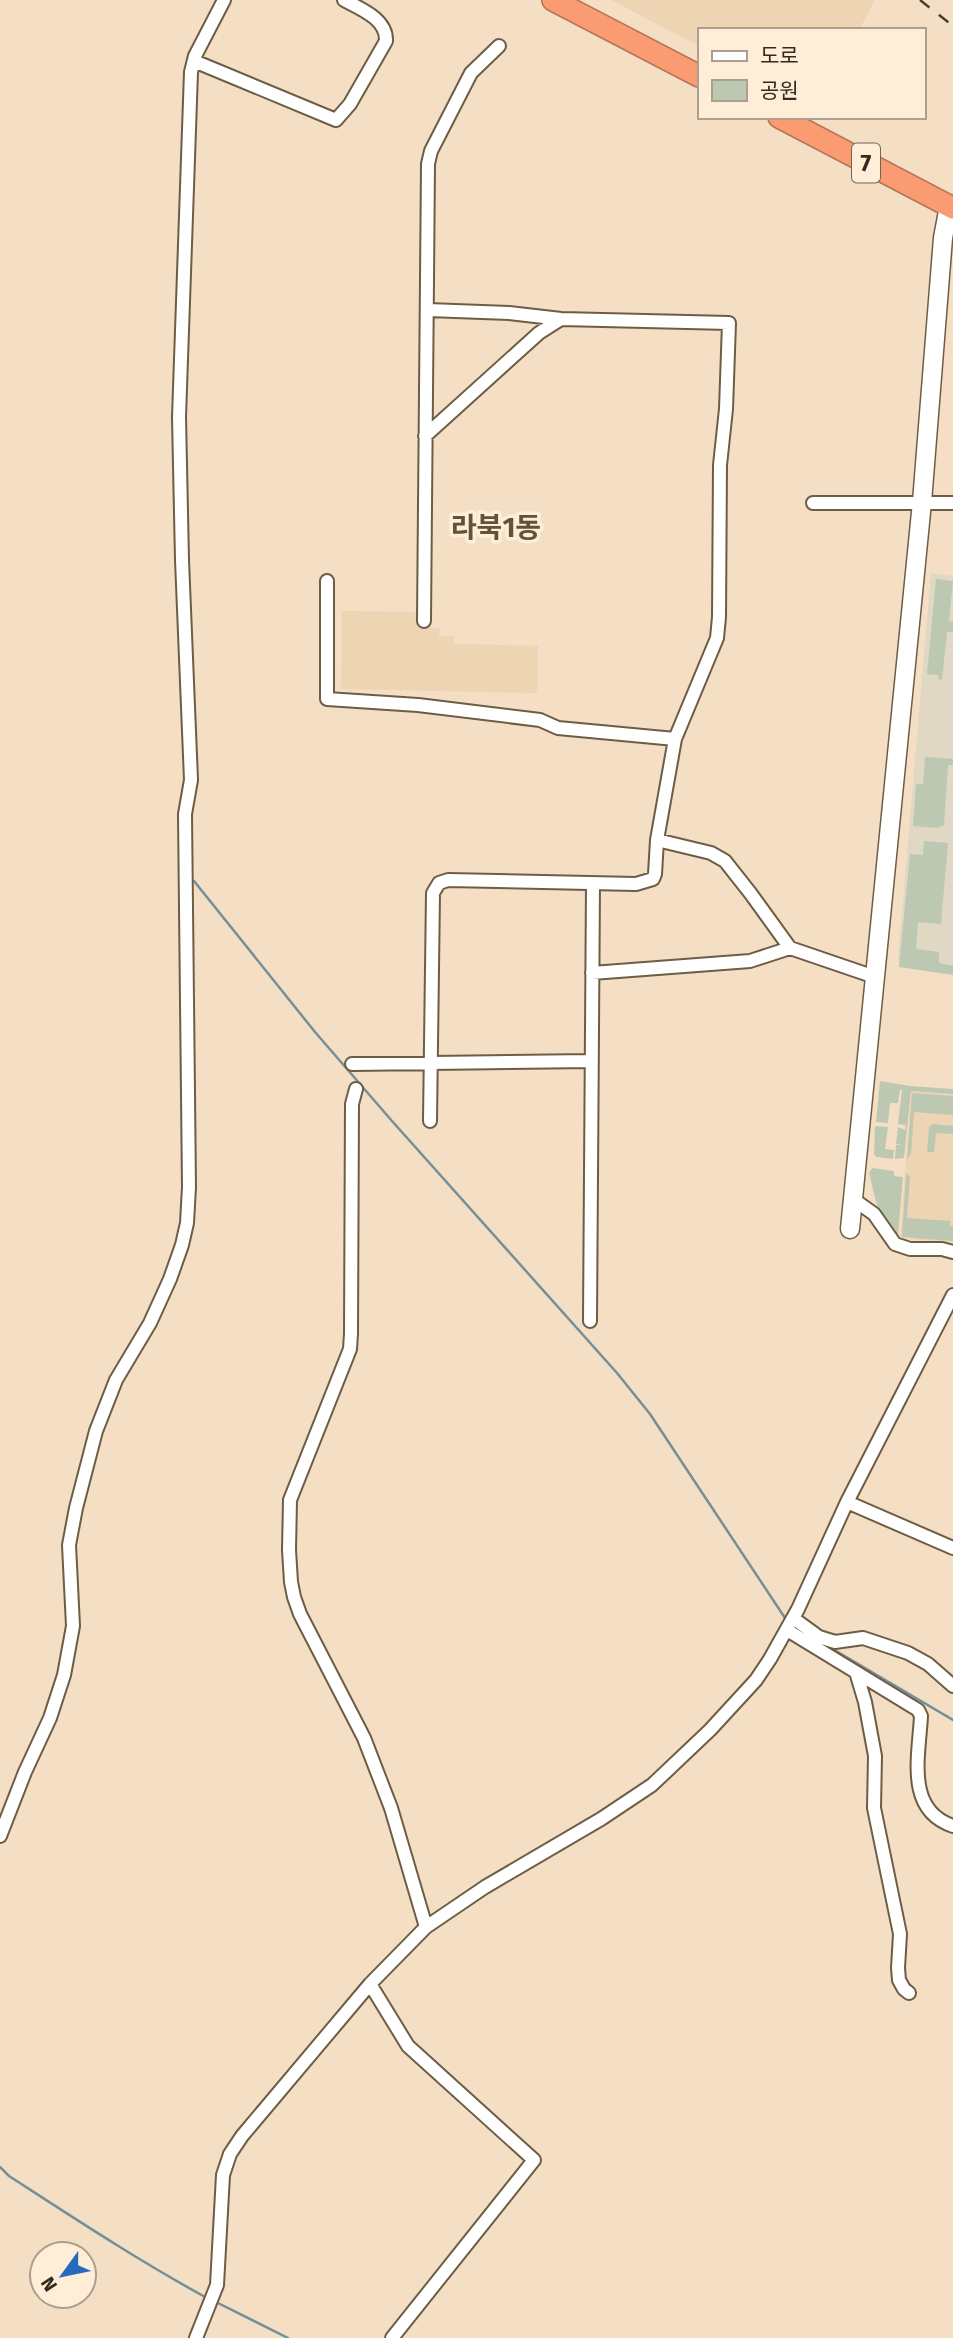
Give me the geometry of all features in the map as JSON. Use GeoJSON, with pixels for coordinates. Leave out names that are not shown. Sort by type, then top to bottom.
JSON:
{"type":"FeatureCollection","features":[{"type":"Feature","properties":{"kind":"highway"},"geometry":{"type":"LineString","coordinates":[[553,0],[698,75]]}},
{"type":"Feature","properties":{"kind":"highway","name":"7"},"geometry":{"type":"LineString","coordinates":[[783,119],[951,207]]}},
{"type":"Feature","properties":{"kind":"street"},"geometry":{"type":"LineString","coordinates":[[0,1836],[50,1718],[64,1675],[73,1626],[69,1545],[96,1431],[116,1380],[150,1323],[170,1279],[187,1223],[189,1187],[185,814],[191,780],[179,417],[191,72],[224,0]]}},
{"type":"Feature","properties":{"kind":"street"},"geometry":{"type":"LineString","coordinates":[[194,61],[336,120],[350,104],[386,41],[387,33],[375,18],[344,0]]}},
{"type":"Feature","properties":{"kind":"street"},"geometry":{"type":"LineString","coordinates":[[424,621],[428,164],[431,151],[471,73],[499,46]]}},
{"type":"Feature","properties":{"kind":"street"},"geometry":{"type":"LineString","coordinates":[[850,1229],[922,502],[943,237],[951,207]]}},
{"type":"Feature","properties":{"kind":"street"},"geometry":{"type":"LineString","coordinates":[[428,310],[509,313],[561,319],[729,323],[726,409],[720,465],[717,638],[675,739],[657,840],[655,874],[653,879],[636,884],[448,880],[435,887],[430,1121]]}},
{"type":"Feature","properties":{"kind":"street"},"geometry":{"type":"LineString","coordinates":[[425,436],[539,333],[561,319]]}},
{"type":"Feature","properties":{"kind":"street"},"geometry":{"type":"LineString","coordinates":[[813,503],[953,503]]}},
{"type":"Feature","properties":{"kind":"street"},"geometry":{"type":"LineString","coordinates":[[327,581],[327,699],[418,705],[540,720],[558,728],[675,739]]}},
{"type":"Feature","properties":{"kind":"street"},"geometry":{"type":"LineString","coordinates":[[657,840],[711,853],[725,861],[790,948],[875,977]]}},
{"type":"Feature","properties":{"kind":"street"},"geometry":{"type":"LineString","coordinates":[[590,1321],[593,884]]}},
{"type":"Feature","properties":{"kind":"street"},"geometry":{"type":"LineString","coordinates":[[592,973],[750,961],[790,948]]}},
{"type":"Feature","properties":{"kind":"street"},"geometry":{"type":"LineString","coordinates":[[352,1064],[592,1061]]}},
{"type":"Feature","properties":{"kind":"street"},"geometry":{"type":"LineString","coordinates":[[356,1089],[352,1104],[353,1301],[350,1349],[290,1500],[291,1582],[293,1597],[300,1614],[368,1749],[391,1808],[426,1927]]}},
{"type":"Feature","properties":{"kind":"street"},"geometry":{"type":"LineString","coordinates":[[853,1199],[874,1214],[895,1244],[910,1249],[942,1249],[953,1252]]}},
{"type":"Feature","properties":{"kind":"street"},"geometry":{"type":"LineString","coordinates":[[196,2338],[217,2285],[223,2175],[230,2154],[242,2136],[370,1984],[426,1927],[485,1887],[601,1819],[652,1785],[710,1730],[756,1680],[790,1624],[847,1502],[953,1295]]}},
{"type":"Feature","properties":{"kind":"street"},"geometry":{"type":"LineString","coordinates":[[847,1502],[953,1548]]}},
{"type":"Feature","properties":{"kind":"street"},"geometry":{"type":"LineString","coordinates":[[790,1624],[856,1672],[918,1710],[918,1790],[928,1810],[939,1822],[953,1826]]}},
{"type":"Feature","properties":{"kind":"street"},"geometry":{"type":"LineString","coordinates":[[790,1624],[835,1642],[863,1637],[908,1653],[928,1664],[953,1686]]}},
{"type":"Feature","properties":{"kind":"street"},"geometry":{"type":"LineString","coordinates":[[856,1672],[865,1702],[874,1756],[874,1808],[900,1934],[898,1968],[900,1980],[909,1993]]}},
{"type":"Feature","properties":{"kind":"street"},"geometry":{"type":"LineString","coordinates":[[370,1984],[408,2046],[534,2160],[392,2338]]}},
{"type":"Feature","properties":{"kind":"shaded area"},"geometry":{"type":"Polygon","coordinates":[[[611,0],[875,0],[860,28],[698,28],[698,45],[611,0]]]}},
{"type":"Feature","properties":{"kind":"shaded area"},"geometry":{"type":"Polygon","coordinates":[[[931,573],[953,576],[953,970],[902,966],[898,959],[931,573]]]}},
{"type":"Feature","properties":{"kind":"shaded area"},"geometry":{"type":"Polygon","coordinates":[[[342,611],[419,612],[419,627],[440,628],[439,636],[454,636],[454,644],[538,646],[537,693],[341,689],[342,611]]]}},
{"type":"Feature","properties":{"kind":"shaded area"},"geometry":{"type":"Polygon","coordinates":[[[911,1091],[953,1094],[953,1243],[900,1238],[911,1091]]]}},
{"type":"Feature","properties":{"kind":"green space"},"geometry":{"type":"Polygon","coordinates":[[[936,579],[953,581],[949,621],[953,622],[953,632],[947,632],[942,680],[938,679],[938,675],[927,674],[936,579]]]}},
{"type":"Feature","properties":{"kind":"green space"},"geometry":{"type":"Polygon","coordinates":[[[925,757],[953,759],[953,765],[948,765],[944,825],[938,828],[913,826],[916,784],[923,784],[925,757]]]}},
{"type":"Feature","properties":{"kind":"green space"},"geometry":{"type":"Polygon","coordinates":[[[924,841],[948,843],[941,924],[918,922],[916,949],[939,952],[939,963],[953,966],[953,975],[899,967],[910,854],[923,855],[924,841]]]}},
{"type":"Feature","properties":{"kind":"green space"},"geometry":{"type":"Polygon","coordinates":[[[880,1081],[953,1089],[953,1094],[911,1091],[904,1158],[895,1159],[896,1145],[903,1145],[896,1144],[898,1127],[905,1130],[906,1125],[898,1124],[902,1090],[898,1103],[890,1103],[888,1123],[876,1122],[880,1081]]]}},
{"type":"Feature","properties":{"kind":"green space"},"geometry":{"type":"Polygon","coordinates":[[[912,1093],[953,1096],[953,1115],[914,1112],[911,1154],[907,1159],[912,1093]]]}},
{"type":"Feature","properties":{"kind":"green space"},"geometry":{"type":"Polygon","coordinates":[[[933,1124],[953,1126],[953,1134],[936,1133],[934,1152],[927,1152],[929,1127],[933,1124]]]}},
{"type":"Feature","properties":{"kind":"green space"},"geometry":{"type":"Polygon","coordinates":[[[875,1126],[888,1127],[885,1149],[894,1150],[893,1159],[876,1157],[874,1154],[875,1126]]]}},
{"type":"Feature","properties":{"kind":"green space"},"geometry":{"type":"Polygon","coordinates":[[[873,1168],[894,1171],[894,1176],[903,1177],[898,1235],[881,1216],[869,1172],[873,1168]]]}},
{"type":"Feature","properties":{"kind":"green space"},"geometry":{"type":"Polygon","coordinates":[[[906,1173],[910,1177],[907,1218],[950,1221],[950,1226],[953,1226],[953,1241],[902,1237],[906,1173]]]}},
{"type":"Feature","properties":{"kind":"waterway"},"geometry":{"type":"LineString","coordinates":[[194,881],[315,1032],[617,1373],[650,1414],[785,1618]]}},
{"type":"Feature","properties":{"kind":"waterway"},"geometry":{"type":"LineString","coordinates":[[826,1645],[953,1720]]}},
{"type":"Feature","properties":{"kind":"waterway"},"geometry":{"type":"LineString","coordinates":[[0,2167],[9,2176],[107,2239],[207,2298]]}},
{"type":"Feature","properties":{"kind":"waterway"},"geometry":{"type":"LineString","coordinates":[[216,2302],[288,2338]]}},
{"type":"Feature","properties":{"kind":"railway"},"geometry":{"type":"LineString","coordinates":[[920,0],[953,26]]}},
{"type":"Feature","properties":{"kind":"district","name":"라북1동"},"geometry":{"type":"Point","coordinates":[496,527]}}]}
